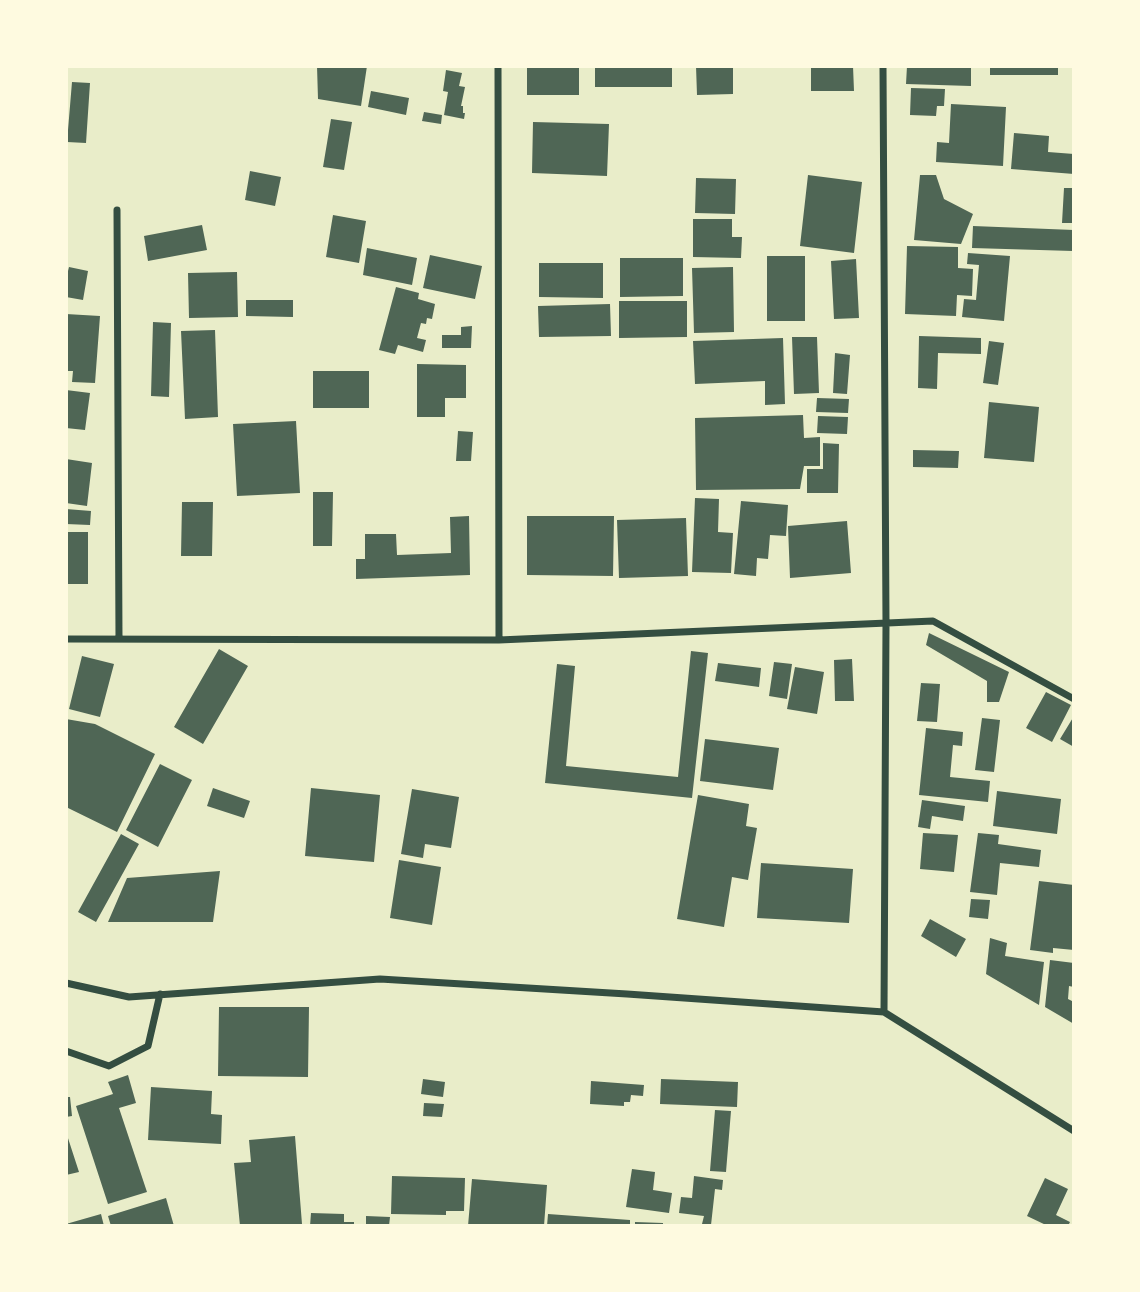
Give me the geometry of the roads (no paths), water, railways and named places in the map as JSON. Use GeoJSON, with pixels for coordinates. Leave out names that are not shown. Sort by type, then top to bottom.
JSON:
{"type":"FeatureCollection","features":[{"type":"Feature","properties":{"kind":"street"},"geometry":{"type":"LineString","coordinates":[[498,66],[499,640]]}},
{"type":"Feature","properties":{"kind":"street"},"geometry":{"type":"LineString","coordinates":[[883,66],[886,623],[884,1012]]}},
{"type":"Feature","properties":{"kind":"street"},"geometry":{"type":"LineString","coordinates":[[117,210],[119,639]]}},
{"type":"Feature","properties":{"kind":"street"},"geometry":{"type":"LineString","coordinates":[[66,639],[499,640],[933,621],[1073,699]]}},
{"type":"Feature","properties":{"kind":"street"},"geometry":{"type":"LineString","coordinates":[[66,983],[129,997],[380,979],[884,1012],[1073,1131]]}},
{"type":"Feature","properties":{"kind":"street"},"geometry":{"type":"LineString","coordinates":[[66,1051],[109,1066],[148,1046],[160,994]]}}]}
